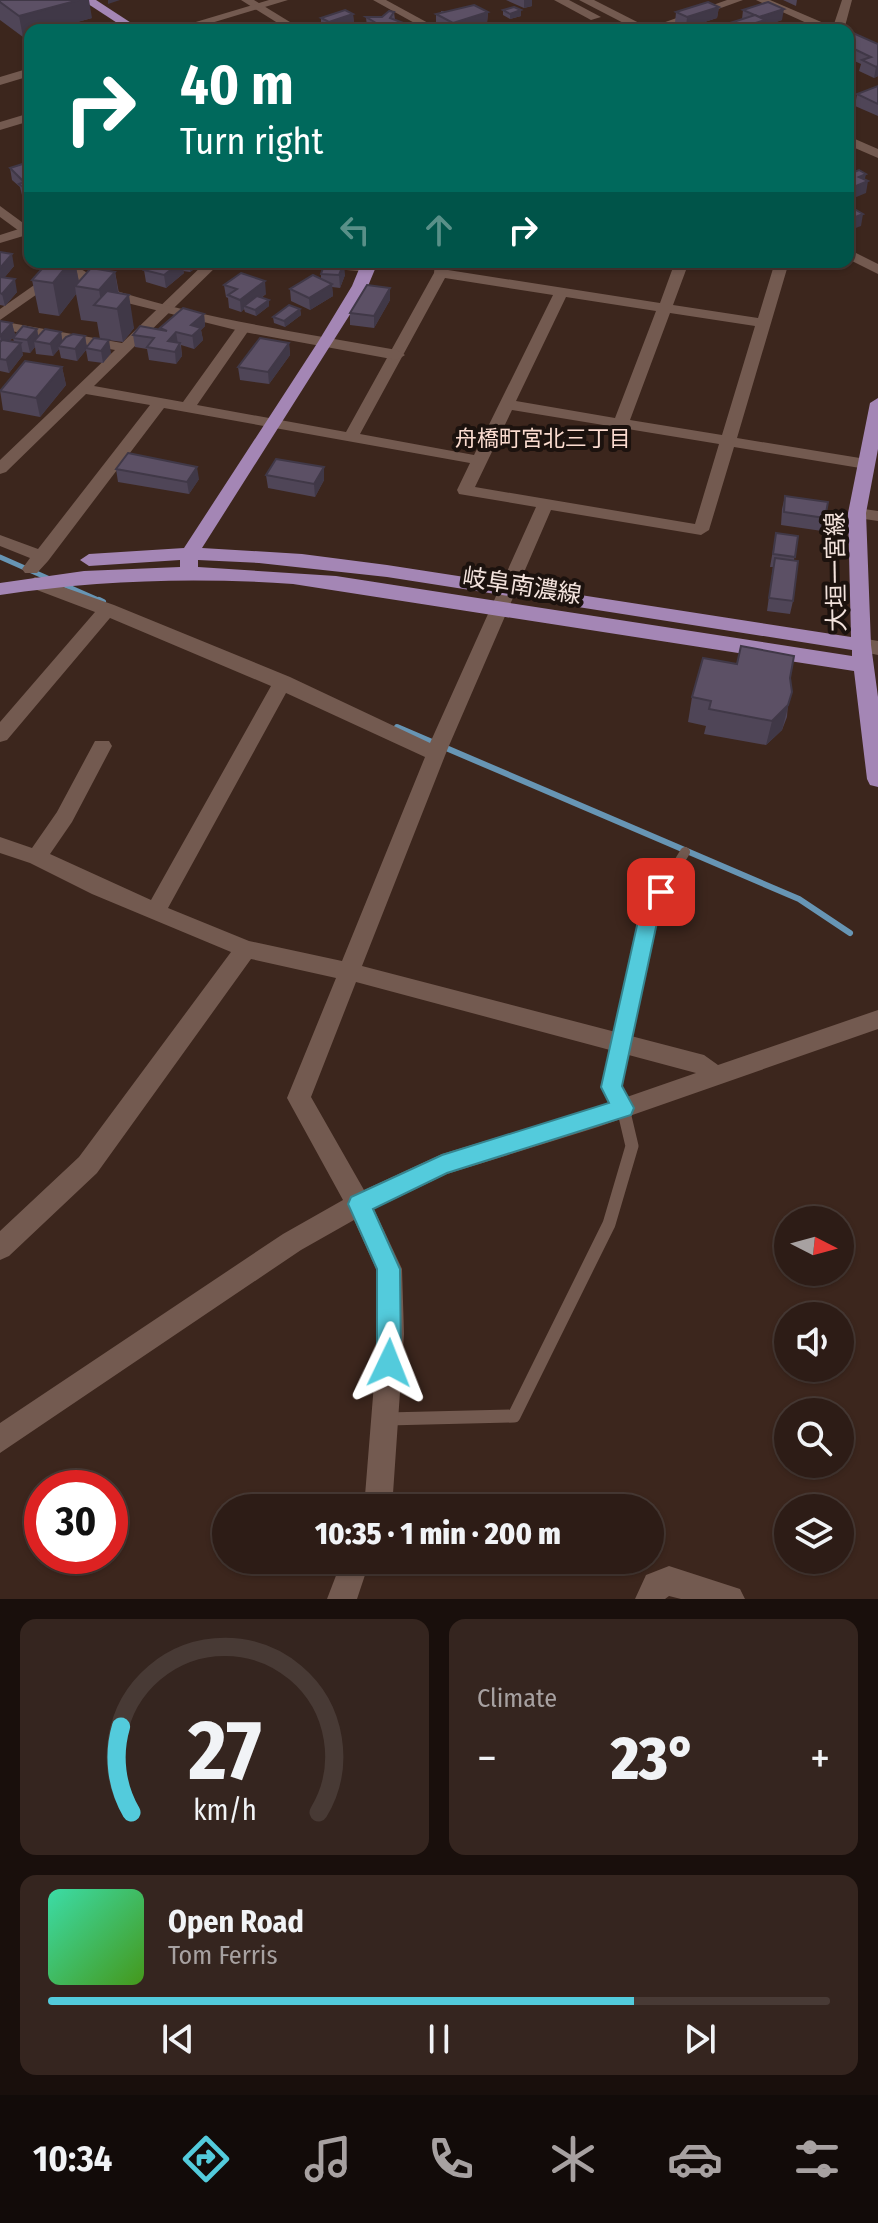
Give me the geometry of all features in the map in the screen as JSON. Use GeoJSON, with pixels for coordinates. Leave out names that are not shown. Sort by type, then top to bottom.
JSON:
{"type":"FeatureCollection","features":[{"type":"Feature","properties":{"kind":"main road"},"geometry":{"type":"LineString","coordinates":[[88,0],[126,24]]}},
{"type":"Feature","properties":{"kind":"main road"},"geometry":{"type":"LineString","coordinates":[[0,574],[189,562],[271,423],[326,342],[367,268]]}},
{"type":"Feature","properties":{"kind":"main road","name":"大垣一宮線"},"geometry":{"type":"LineString","coordinates":[[870,657],[857,513],[878,403]]}},
{"type":"Feature","properties":{"kind":"main road","name":"岐阜南濃線"},"geometry":{"type":"LineString","coordinates":[[189,562],[268,557],[510,588],[870,657]]}},
{"type":"Feature","properties":{"kind":"main road","name":"岐阜南濃線"},"geometry":{"type":"LineString","coordinates":[[189,562],[501,609],[870,657]]}},
{"type":"Feature","properties":{"kind":"main road"},"geometry":{"type":"LineString","coordinates":[[0,589],[37,572]]}},
{"type":"Feature","properties":{"kind":"main road"},"geometry":{"type":"LineString","coordinates":[[870,657],[878,779]]}},
{"type":"Feature","properties":{"kind":"street"},"geometry":{"type":"LineString","coordinates":[[193,24],[252,4],[282,0]]}},
{"type":"Feature","properties":{"kind":"street"},"geometry":{"type":"LineString","coordinates":[[378,0],[424,24]]}},
{"type":"Feature","properties":{"kind":"street"},"geometry":{"type":"LineString","coordinates":[[560,0],[609,24]]}},
{"type":"Feature","properties":{"kind":"street"},"geometry":{"type":"LineString","coordinates":[[585,0],[635,24]]}},
{"type":"Feature","properties":{"kind":"street"},"geometry":{"type":"LineString","coordinates":[[666,24],[738,0]]}},
{"type":"Feature","properties":{"kind":"street"},"geometry":{"type":"LineString","coordinates":[[761,0],[817,24]]}},
{"type":"Feature","properties":{"kind":"street"},"geometry":{"type":"LineString","coordinates":[[840,24],[847,0]]}},
{"type":"Feature","properties":{"kind":"street"},"geometry":{"type":"LineString","coordinates":[[252,4],[287,24]]}},
{"type":"Feature","properties":{"kind":"street"},"geometry":{"type":"LineString","coordinates":[[0,81],[24,74]]}},
{"type":"Feature","properties":{"kind":"street"},"geometry":{"type":"LineString","coordinates":[[0,126],[24,122]]}},
{"type":"Feature","properties":{"kind":"street"},"geometry":{"type":"LineString","coordinates":[[854,129],[878,140]]}},
{"type":"Feature","properties":{"kind":"street"},"geometry":{"type":"LineString","coordinates":[[854,143],[878,154]]}},
{"type":"Feature","properties":{"kind":"street"},"geometry":{"type":"LineString","coordinates":[[0,210],[24,230]]}},
{"type":"Feature","properties":{"kind":"street"},"geometry":{"type":"LineString","coordinates":[[0,239],[24,234]]}},
{"type":"Feature","properties":{"kind":"street"},"geometry":{"type":"LineString","coordinates":[[854,256],[878,270]]}},
{"type":"Feature","properties":{"kind":"street"},"geometry":{"type":"LineString","coordinates":[[0,316],[65,268]]}},
{"type":"Feature","properties":{"kind":"street"},"geometry":{"type":"LineString","coordinates":[[74,268],[93,285],[112,295],[244,327],[397,355]]}},
{"type":"Feature","properties":{"kind":"street"},"geometry":{"type":"LineString","coordinates":[[0,469],[207,268]]}},
{"type":"Feature","properties":{"kind":"street"},"geometry":{"type":"LineString","coordinates":[[351,437],[442,268],[561,292],[764,323]]}},
{"type":"Feature","properties":{"kind":"street"},"geometry":{"type":"LineString","coordinates":[[621,423],[680,268]]}},
{"type":"Feature","properties":{"kind":"street"},"geometry":{"type":"LineString","coordinates":[[561,292],[465,490],[701,530],[780,268]]}},
{"type":"Feature","properties":{"kind":"street"},"geometry":{"type":"LineString","coordinates":[[0,325],[126,347]]}},
{"type":"Feature","properties":{"kind":"street"},"geometry":{"type":"LineString","coordinates":[[186,409],[244,327]]}},
{"type":"Feature","properties":{"kind":"street"},"geometry":{"type":"LineString","coordinates":[[84,389],[478,460]]}},
{"type":"Feature","properties":{"kind":"street"},"geometry":{"type":"LineString","coordinates":[[37,572],[159,404]]}},
{"type":"Feature","properties":{"kind":"street"},"geometry":{"type":"LineString","coordinates":[[506,404],[866,464]]}},
{"type":"Feature","properties":{"kind":"street"},"geometry":{"type":"LineString","coordinates":[[379,1494],[391,1334],[389,1269],[359,1204],[299,1098],[437,751],[545,505]]}},
{"type":"Feature","properties":{"kind":"street"},"geometry":{"type":"LineString","coordinates":[[857,513],[878,516]]}},
{"type":"Feature","properties":{"kind":"street"},"geometry":{"type":"LineString","coordinates":[[0,540],[37,572],[108,609],[437,751]]}},
{"type":"Feature","properties":{"kind":"street"},"geometry":{"type":"LineString","coordinates":[[0,735],[108,609]]}},
{"type":"Feature","properties":{"kind":"street"},"geometry":{"type":"LineString","coordinates":[[156,910],[283,682]]}},
{"type":"Feature","properties":{"kind":"street"},"geometry":{"type":"LineString","coordinates":[[37,857],[65,817],[102,746]]}},
{"type":"Feature","properties":{"kind":"street"},"geometry":{"type":"LineString","coordinates":[[0,845],[37,857],[99,888],[246,949],[351,972],[621,1042],[704,1065],[714,1076]]}},
{"type":"Feature","properties":{"kind":"street"},"geometry":{"type":"LineString","coordinates":[[0,1248],[88,1165],[246,949]]}},
{"type":"Feature","properties":{"kind":"street"},"geometry":{"type":"LineString","coordinates":[[0,1439],[292,1242],[359,1204],[442,1165],[623,1108],[878,1019]]}},
{"type":"Feature","properties":{"kind":"street"},"geometry":{"type":"LineString","coordinates":[[342,1599],[351,1574]]}},
{"type":"Feature","properties":{"kind":"street"},"geometry":{"type":"LineString","coordinates":[[650,1599],[656,1585],[669,1581],[730,1599]]}},
{"type":"Feature","properties":{"kind":"lane"},"geometry":{"type":"LineString","coordinates":[[385,1419],[514,1416],[609,1224],[632,1146],[623,1108],[611,1087],[649,912],[685,852]]}},
{"type":"Feature","properties":{"kind":"building"},"geometry":{"type":"Polygon","coordinates":[[[0,0],[79,0],[19,16],[0,0]]]}},
{"type":"Feature","properties":{"kind":"building"},"geometry":{"type":"Polygon","coordinates":[[[708,2],[719,7],[687,17],[676,12],[708,2]]]}},
{"type":"Feature","properties":{"kind":"building"},"geometry":{"type":"Polygon","coordinates":[[[768,2],[784,9],[759,17],[743,10],[768,2]]]}},
{"type":"Feature","properties":{"kind":"building"},"geometry":{"type":"Polygon","coordinates":[[[474,5],[488,12],[453,23],[436,14],[474,5]]]}},
{"type":"Feature","properties":{"kind":"building"},"geometry":{"type":"Polygon","coordinates":[[[514,7],[521,10],[510,14],[503,10],[514,7]]]}},
{"type":"Feature","properties":{"kind":"building"},"geometry":{"type":"Polygon","coordinates":[[[345,10],[353,14],[329,22],[321,18],[345,10]]]}},
{"type":"Feature","properties":{"kind":"building"},"geometry":{"type":"Polygon","coordinates":[[[389,11],[394,12],[390,18],[406,24],[378,24],[366,17],[382,17],[389,11]]]}},
{"type":"Feature","properties":{"kind":"building"},"geometry":{"type":"Polygon","coordinates":[[[755,15],[765,20],[752,24],[730,23],[755,15]]]}},
{"type":"Feature","properties":{"kind":"building"},"geometry":{"type":"Polygon","coordinates":[[[854,33],[878,44],[878,66],[862,60],[871,57],[854,49],[854,33]]]}},
{"type":"Feature","properties":{"kind":"building"},"geometry":{"type":"Polygon","coordinates":[[[878,86],[878,104],[857,94],[878,86]]]}},
{"type":"Feature","properties":{"kind":"building"},"geometry":{"type":"Polygon","coordinates":[[[24,164],[24,182],[10,168],[24,164]]]}},
{"type":"Feature","properties":{"kind":"building"},"geometry":{"type":"Polygon","coordinates":[[[859,170],[866,174],[859,177],[868,181],[854,187],[854,172],[859,170]]]}},
{"type":"Feature","properties":{"kind":"building"},"geometry":{"type":"Polygon","coordinates":[[[0,252],[12,254],[0,268],[0,252]]]}},
{"type":"Feature","properties":{"kind":"building"},"geometry":{"type":"Polygon","coordinates":[[[43,268],[65,268],[53,283],[32,280],[43,268]]]}},
{"type":"Feature","properties":{"kind":"building"},"geometry":{"type":"Polygon","coordinates":[[[91,268],[115,272],[99,290],[75,286],[91,268]]]}},
{"type":"Feature","properties":{"kind":"building"},"geometry":{"type":"Polygon","coordinates":[[[146,268],[173,268],[164,275],[144,270],[146,268]]]}},
{"type":"Feature","properties":{"kind":"building"},"geometry":{"type":"Polygon","coordinates":[[[323,268],[342,268],[339,275],[321,274],[323,268]]]}},
{"type":"Feature","properties":{"kind":"building"},"geometry":{"type":"Polygon","coordinates":[[[241,273],[265,281],[240,300],[228,295],[237,289],[224,285],[241,273]]]}},
{"type":"Feature","properties":{"kind":"building"},"geometry":{"type":"Polygon","coordinates":[[[313,275],[332,284],[309,298],[290,289],[313,275]]]}},
{"type":"Feature","properties":{"kind":"building"},"geometry":{"type":"Polygon","coordinates":[[[0,277],[15,279],[2,294],[0,293],[0,277]]]}},
{"type":"Feature","properties":{"kind":"building"},"geometry":{"type":"Polygon","coordinates":[[[367,285],[390,288],[374,316],[350,313],[367,285]]]}},
{"type":"Feature","properties":{"kind":"building"},"geometry":{"type":"Polygon","coordinates":[[[107,291],[129,295],[117,309],[94,305],[107,291]]]}},
{"type":"Feature","properties":{"kind":"building"},"geometry":{"type":"Polygon","coordinates":[[[257,296],[269,300],[255,310],[244,306],[257,296]]]}},
{"type":"Feature","properties":{"kind":"building"},"geometry":{"type":"Polygon","coordinates":[[[289,305],[300,309],[284,321],[273,317],[289,305]]]}},
{"type":"Feature","properties":{"kind":"building"},"geometry":{"type":"Polygon","coordinates":[[[183,308],[204,314],[191,325],[201,328],[192,336],[176,332],[168,341],[180,343],[175,352],[147,347],[154,338],[133,335],[140,326],[167,331],[160,328],[183,308]]]}},
{"type":"Feature","properties":{"kind":"building"},"geometry":{"type":"Polygon","coordinates":[[[0,321],[12,323],[0,336],[0,321]]]}},
{"type":"Feature","properties":{"kind":"building"},"geometry":{"type":"Polygon","coordinates":[[[23,326],[37,329],[27,340],[13,338],[23,326]]]}},
{"type":"Feature","properties":{"kind":"building"},"geometry":{"type":"Polygon","coordinates":[[[45,329],[61,332],[50,344],[34,341],[45,329]]]}},
{"type":"Feature","properties":{"kind":"building"},"geometry":{"type":"Polygon","coordinates":[[[73,334],[85,336],[75,349],[58,346],[66,337],[73,334]]]}},
{"type":"Feature","properties":{"kind":"building"},"geometry":{"type":"Polygon","coordinates":[[[94,338],[109,340],[101,351],[86,348],[94,338]]]}},
{"type":"Feature","properties":{"kind":"building"},"geometry":{"type":"Polygon","coordinates":[[[260,338],[289,343],[268,372],[238,367],[260,338]]]}},
{"type":"Feature","properties":{"kind":"building"},"geometry":{"type":"Polygon","coordinates":[[[2,340],[21,343],[6,360],[0,359],[2,340]]]}},
{"type":"Feature","properties":{"kind":"building"},"geometry":{"type":"Polygon","coordinates":[[[25,361],[62,367],[36,398],[0,391],[25,361]]]}},
{"type":"Feature","properties":{"kind":"building"},"geometry":{"type":"Polygon","coordinates":[[[128,453],[197,467],[187,482],[116,469],[128,453]]]}},
{"type":"Feature","properties":{"kind":"building"},"geometry":{"type":"Polygon","coordinates":[[[276,459],[324,467],[314,484],[266,475],[276,459]]]}},
{"type":"Feature","properties":{"kind":"building"},"geometry":{"type":"Polygon","coordinates":[[[785,496],[828,502],[825,518],[784,512],[785,496]]]}},
{"type":"Feature","properties":{"kind":"building"},"geometry":{"type":"Polygon","coordinates":[[[776,533],[798,536],[795,557],[773,554],[776,533]]]}},
{"type":"Feature","properties":{"kind":"building"},"geometry":{"type":"Polygon","coordinates":[[[775,558],[798,561],[793,601],[769,598],[775,558]]]}},
{"type":"Feature","properties":{"kind":"building"},"geometry":{"type":"Polygon","coordinates":[[[741,646],[794,656],[788,705],[772,721],[709,709],[711,701],[692,697],[703,658],[737,664],[741,646]]]}},
{"type":"Feature","properties":{"kind":"waterway"},"geometry":{"type":"LineString","coordinates":[[0,557],[52,580]]}},
{"type":"Feature","properties":{"kind":"waterway"},"geometry":{"type":"LineString","coordinates":[[62,584],[103,602],[99,600]]}},
{"type":"Feature","properties":{"kind":"waterway"},"geometry":{"type":"LineString","coordinates":[[397,727],[799,899],[850,933]]}},
{"type":"Feature","properties":{"kind":"district","name":"舟橋町宮北三丁目"},"geometry":{"type":"Point","coordinates":[543,438]}},
{"type":"Feature","properties":{"kind":"route"},"geometry":{"type":"LineString","coordinates":[[389,1363],[389,1269],[359,1204],[442,1165],[623,1108],[611,1087],[649,912],[661,892]]}}]}
